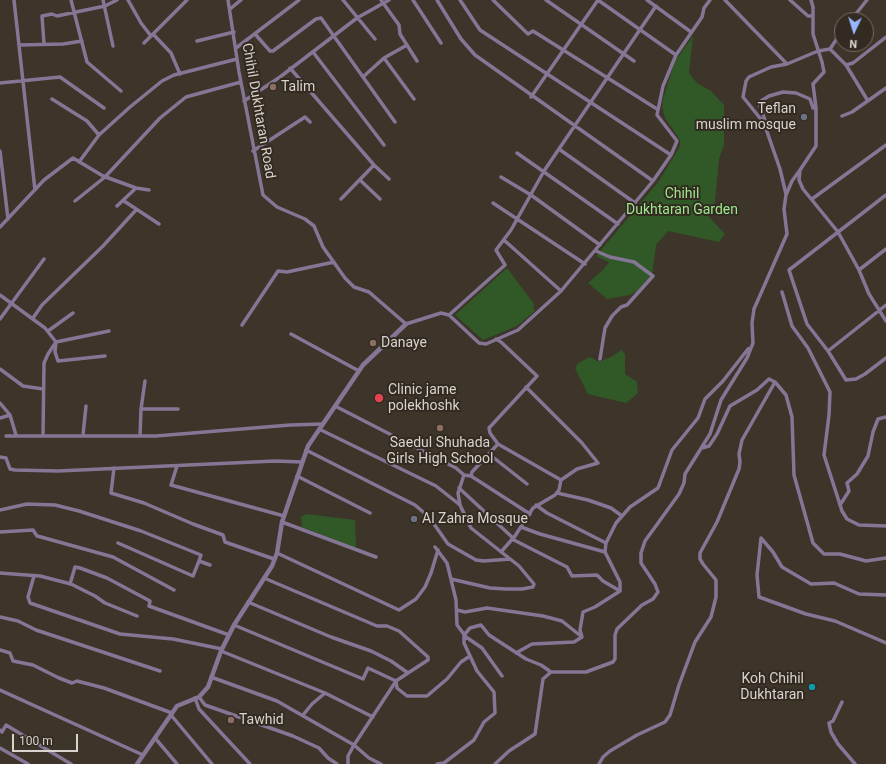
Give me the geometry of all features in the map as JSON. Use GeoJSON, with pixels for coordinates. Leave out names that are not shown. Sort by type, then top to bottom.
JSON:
{"type":"FeatureCollection","features":[{"type":"Feature","properties":{"kind":"street"},"geometry":{"type":"LineString","coordinates":[[14,0],[35,190]]}},
{"type":"Feature","properties":{"kind":"street"},"geometry":{"type":"LineString","coordinates":[[72,0],[87,62],[121,91]]}},
{"type":"Feature","properties":{"kind":"street"},"geometry":{"type":"LineString","coordinates":[[103,0],[113,46]]}},
{"type":"Feature","properties":{"kind":"street"},"geometry":{"type":"LineString","coordinates":[[44,44],[42,16],[105,6],[117,0]]}},
{"type":"Feature","properties":{"kind":"street"},"geometry":{"type":"LineString","coordinates":[[128,0],[141,23],[171,54],[180,74]]}},
{"type":"Feature","properties":{"kind":"street"},"geometry":{"type":"LineString","coordinates":[[144,43],[187,0]]}},
{"type":"Feature","properties":{"kind":"street","name":"Chihil Dukhtaran Road"},"geometry":{"type":"LineString","coordinates":[[228,0],[253,152],[263,195],[277,207],[305,219],[314,226],[323,247],[354,287],[369,292],[406,324]]}},
{"type":"Feature","properties":{"kind":"street"},"geometry":{"type":"LineString","coordinates":[[230,9],[241,0]]}},
{"type":"Feature","properties":{"kind":"street"},"geometry":{"type":"LineString","coordinates":[[236,48],[299,0]]}},
{"type":"Feature","properties":{"kind":"street"},"geometry":{"type":"LineString","coordinates":[[344,0],[375,39]]}},
{"type":"Feature","properties":{"kind":"street"},"geometry":{"type":"LineString","coordinates":[[244,101],[280,77],[357,18],[382,2],[389,0]]}},
{"type":"Feature","properties":{"kind":"street"},"geometry":{"type":"LineString","coordinates":[[413,0],[441,43]]}},
{"type":"Feature","properties":{"kind":"street"},"geometry":{"type":"LineString","coordinates":[[437,0],[461,39],[475,55],[653,181]]}},
{"type":"Feature","properties":{"kind":"street"},"geometry":{"type":"LineString","coordinates":[[460,0],[480,30],[671,155]]}},
{"type":"Feature","properties":{"kind":"street"},"geometry":{"type":"LineString","coordinates":[[494,0],[528,34],[532,31],[564,50],[606,79],[657,109]]}},
{"type":"Feature","properties":{"kind":"street"},"geometry":{"type":"LineString","coordinates":[[546,0],[634,61]]}},
{"type":"Feature","properties":{"kind":"street"},"geometry":{"type":"LineString","coordinates":[[531,96],[598,0],[676,54]]}},
{"type":"Feature","properties":{"kind":"street"},"geometry":{"type":"LineString","coordinates":[[647,0],[691,32]]}},
{"type":"Feature","properties":{"kind":"street"},"geometry":{"type":"LineString","coordinates":[[138,764],[177,706],[197,697],[208,687],[222,650],[234,625],[264,578],[274,559],[282,522],[306,450],[359,371],[406,324],[441,313],[449,315],[479,343],[486,344],[518,330],[561,291],[653,181],[671,155],[677,141],[659,120],[657,109],[663,86],[676,54],[702,17],[704,8],[710,0]]}},
{"type":"Feature","properties":{"kind":"street"},"geometry":{"type":"LineString","coordinates":[[725,0],[787,64]]}},
{"type":"Feature","properties":{"kind":"street"},"geometry":{"type":"LineString","coordinates":[[790,0],[808,16],[813,16]]}},
{"type":"Feature","properties":{"kind":"street"},"geometry":{"type":"LineString","coordinates":[[437,764],[444,763],[474,740],[484,722],[495,713],[494,692],[477,671],[464,643],[464,635],[470,628],[481,625],[489,635],[516,653],[551,672],[586,672],[613,662],[615,659],[615,635],[617,629],[658,592],[655,584],[641,563],[641,553],[645,541],[679,494],[684,483],[685,474],[710,434],[721,400],[747,358],[753,343],[752,323],[754,309],[787,234],[784,209],[786,195],[792,181],[816,146],[816,108],[813,84],[824,72],[813,34],[814,7],[811,0]]}},
{"type":"Feature","properties":{"kind":"street"},"geometry":{"type":"LineString","coordinates":[[857,12],[867,0]]}},
{"type":"Feature","properties":{"kind":"street"},"geometry":{"type":"LineString","coordinates":[[382,2],[399,25],[400,34],[418,61]]}},
{"type":"Feature","properties":{"kind":"street"},"geometry":{"type":"LineString","coordinates":[[449,315],[505,265],[496,250],[518,219],[544,171],[656,6]]}},
{"type":"Feature","properties":{"kind":"street"},"geometry":{"type":"LineString","coordinates":[[255,34],[270,51],[273,51],[319,18],[324,20],[395,122]]}},
{"type":"Feature","properties":{"kind":"street"},"geometry":{"type":"LineString","coordinates":[[196,41],[234,32]]}},
{"type":"Feature","properties":{"kind":"street"},"geometry":{"type":"LineString","coordinates":[[846,65],[853,63],[886,37]]}},
{"type":"Feature","properties":{"kind":"street"},"geometry":{"type":"LineString","coordinates":[[19,45],[82,41]]}},
{"type":"Feature","properties":{"kind":"street"},"geometry":{"type":"LineString","coordinates":[[830,49],[834,43]]}},
{"type":"Feature","properties":{"kind":"street"},"geometry":{"type":"LineString","coordinates":[[364,76],[384,58],[407,45]]}},
{"type":"Feature","properties":{"kind":"street"},"geometry":{"type":"LineString","coordinates":[[771,140],[764,124],[743,96],[746,81],[749,77],[771,67],[787,64],[818,50],[830,49],[846,65],[868,101]]}},
{"type":"Feature","properties":{"kind":"street"},"geometry":{"type":"LineString","coordinates":[[313,52],[384,145]]}},
{"type":"Feature","properties":{"kind":"street"},"geometry":{"type":"LineString","coordinates":[[384,58],[414,99]]}},
{"type":"Feature","properties":{"kind":"street"},"geometry":{"type":"LineString","coordinates":[[79,162],[99,135],[168,78],[237,59]]}},
{"type":"Feature","properties":{"kind":"street"},"geometry":{"type":"LineString","coordinates":[[290,68],[374,165],[389,179]]}},
{"type":"Feature","properties":{"kind":"street"},"geometry":{"type":"LineString","coordinates":[[0,83],[60,77],[104,108]]}},
{"type":"Feature","properties":{"kind":"street"},"geometry":{"type":"LineString","coordinates":[[75,201],[105,177],[160,118],[186,97],[241,82]]}},
{"type":"Feature","properties":{"kind":"street"},"geometry":{"type":"LineString","coordinates":[[842,116],[852,112],[886,88]]}},
{"type":"Feature","properties":{"kind":"street"},"geometry":{"type":"LineString","coordinates":[[786,195],[780,169],[760,106],[761,101],[769,96],[783,92],[796,93],[810,99],[814,108],[816,108]]}},
{"type":"Feature","properties":{"kind":"street"},"geometry":{"type":"LineString","coordinates":[[52,99],[87,121],[99,135]]}},
{"type":"Feature","properties":{"kind":"street"},"geometry":{"type":"LineString","coordinates":[[253,152],[305,117],[310,122]]}},
{"type":"Feature","properties":{"kind":"street"},"geometry":{"type":"LineString","coordinates":[[812,199],[886,145]]}},
{"type":"Feature","properties":{"kind":"street"},"geometry":{"type":"LineString","coordinates":[[559,149],[635,204]]}},
{"type":"Feature","properties":{"kind":"street"},"geometry":{"type":"LineString","coordinates":[[0,151],[8,219]]}},
{"type":"Feature","properties":{"kind":"street"},"geometry":{"type":"LineString","coordinates":[[517,153],[618,224]]}},
{"type":"Feature","properties":{"kind":"street"},"geometry":{"type":"LineString","coordinates":[[0,227],[44,180],[73,158],[105,177],[136,188],[149,190]]}},
{"type":"Feature","properties":{"kind":"street"},"geometry":{"type":"LineString","coordinates":[[341,199],[374,165]]}},
{"type":"Feature","properties":{"kind":"street"},"geometry":{"type":"LineString","coordinates":[[800,170],[799,180],[803,189],[838,232],[859,270],[869,294],[886,321]]}},
{"type":"Feature","properties":{"kind":"street"},"geometry":{"type":"LineString","coordinates":[[501,177],[531,195],[600,246]]}},
{"type":"Feature","properties":{"kind":"street"},"geometry":{"type":"LineString","coordinates":[[360,180],[380,199]]}},
{"type":"Feature","properties":{"kind":"street"},"geometry":{"type":"LineString","coordinates":[[117,206],[136,188]]}},
{"type":"Feature","properties":{"kind":"street"},"geometry":{"type":"LineString","coordinates":[[886,195],[789,270],[807,324],[828,351],[846,380],[865,374],[886,358]]}},
{"type":"Feature","properties":{"kind":"street"},"geometry":{"type":"LineString","coordinates":[[124,201],[159,224]]}},
{"type":"Feature","properties":{"kind":"street"},"geometry":{"type":"LineString","coordinates":[[493,203],[585,264]]}},
{"type":"Feature","properties":{"kind":"street"},"geometry":{"type":"LineString","coordinates":[[33,318],[42,305],[97,252],[136,210]]}},
{"type":"Feature","properties":{"kind":"street"},"geometry":{"type":"LineString","coordinates":[[504,240],[561,291]]}},
{"type":"Feature","properties":{"kind":"street"},"geometry":{"type":"LineString","coordinates":[[859,270],[886,249]]}},
{"type":"Feature","properties":{"kind":"street"},"geometry":{"type":"LineString","coordinates":[[596,251],[610,257],[634,262],[653,276],[627,305],[621,307],[612,316],[605,328],[600,359]]}},
{"type":"Feature","properties":{"kind":"street"},"geometry":{"type":"LineString","coordinates":[[0,320],[44,259]]}},
{"type":"Feature","properties":{"kind":"street"},"geometry":{"type":"LineString","coordinates":[[242,325],[278,271],[287,272],[334,262]]}},
{"type":"Feature","properties":{"kind":"street"},"geometry":{"type":"LineString","coordinates":[[782,292],[792,326],[808,348],[830,392],[824,455],[840,505],[847,519],[859,525],[886,526]]}},
{"type":"Feature","properties":{"kind":"street"},"geometry":{"type":"LineString","coordinates":[[0,295],[33,318],[48,331],[56,342],[55,352],[58,361],[106,356]]}},
{"type":"Feature","properties":{"kind":"street"},"geometry":{"type":"LineString","coordinates":[[828,351],[886,305]]}},
{"type":"Feature","properties":{"kind":"street"},"geometry":{"type":"LineString","coordinates":[[48,331],[73,313]]}},
{"type":"Feature","properties":{"kind":"street"},"geometry":{"type":"LineString","coordinates":[[43,436],[44,363],[56,342],[109,331]]}},
{"type":"Feature","properties":{"kind":"street"},"geometry":{"type":"LineString","coordinates":[[291,334],[359,371]]}},
{"type":"Feature","properties":{"kind":"street"},"geometry":{"type":"LineString","coordinates":[[496,339],[502,342],[537,376],[489,428],[490,433],[498,444],[561,480]]}},
{"type":"Feature","properties":{"kind":"street"},"geometry":{"type":"LineString","coordinates":[[620,591],[620,582],[606,552],[606,543],[616,523],[630,507],[658,488],[672,450],[698,418],[705,399],[723,381],[748,349],[751,348]]}},
{"type":"Feature","properties":{"kind":"street"},"geometry":{"type":"LineString","coordinates":[[0,369],[23,386],[43,389]]}},
{"type":"Feature","properties":{"kind":"street"},"geometry":{"type":"LineString","coordinates":[[702,448],[709,446],[717,434],[730,406],[757,390],[769,379],[775,382],[786,395],[792,417],[794,475],[813,543],[824,554],[840,554],[866,561],[886,558]]}},
{"type":"Feature","properties":{"kind":"street"},"geometry":{"type":"LineString","coordinates":[[140,436],[141,409],[145,381]]}},
{"type":"Feature","properties":{"kind":"street"},"geometry":{"type":"LineString","coordinates":[[600,764],[603,757],[610,751],[637,734],[665,722],[670,715],[679,685],[696,642],[711,617],[716,597],[716,580],[700,559],[700,553],[717,522],[739,469],[739,454],[742,440],[775,382]]}},
{"type":"Feature","properties":{"kind":"street"},"geometry":{"type":"LineString","coordinates":[[501,552],[536,505],[556,493],[561,480],[577,469],[598,463],[582,443],[526,388]]}},
{"type":"Feature","properties":{"kind":"street"},"geometry":{"type":"LineString","coordinates":[[0,403],[10,415],[16,436]]}},
{"type":"Feature","properties":{"kind":"street"},"geometry":{"type":"LineString","coordinates":[[83,435],[86,406]]}},
{"type":"Feature","properties":{"kind":"street"},"geometry":{"type":"LineString","coordinates":[[335,406],[424,450],[456,468],[464,475],[471,476],[530,514]]}},
{"type":"Feature","properties":{"kind":"street"},"geometry":{"type":"LineString","coordinates":[[141,409],[178,409]]}},
{"type":"Feature","properties":{"kind":"street"},"geometry":{"type":"LineString","coordinates":[[0,418],[10,415]]}},
{"type":"Feature","properties":{"kind":"street"},"geometry":{"type":"LineString","coordinates":[[840,505],[850,491],[847,483],[857,474],[868,456],[873,432],[878,419],[886,417]]}},
{"type":"Feature","properties":{"kind":"street"},"geometry":{"type":"LineString","coordinates":[[6,436],[140,436],[323,424]]}},
{"type":"Feature","properties":{"kind":"street"},"geometry":{"type":"LineString","coordinates":[[319,429],[436,486],[460,505]]}},
{"type":"Feature","properties":{"kind":"street"},"geometry":{"type":"LineString","coordinates":[[471,476],[472,472],[498,444]]}},
{"type":"Feature","properties":{"kind":"street"},"geometry":{"type":"LineString","coordinates":[[306,450],[415,505],[429,517],[448,544],[476,560],[484,561],[510,558]]}},
{"type":"Feature","properties":{"kind":"street"},"geometry":{"type":"LineString","coordinates":[[489,454],[527,484]]}},
{"type":"Feature","properties":{"kind":"street"},"geometry":{"type":"LineString","coordinates":[[0,457],[6,458],[9,467],[12,470],[58,471],[275,461],[302,462]]}},
{"type":"Feature","properties":{"kind":"street"},"geometry":{"type":"LineString","coordinates":[[177,466],[171,484],[284,516]]}},
{"type":"Feature","properties":{"kind":"street"},"geometry":{"type":"LineString","coordinates":[[114,468],[111,493],[144,502],[193,524],[223,534],[225,542],[274,559]]}},
{"type":"Feature","properties":{"kind":"street"},"geometry":{"type":"LineString","coordinates":[[451,579],[490,588],[522,589],[533,587],[534,584],[510,558],[471,528],[460,505],[460,488],[464,475]]}},
{"type":"Feature","properties":{"kind":"street"},"geometry":{"type":"LineString","coordinates":[[297,476],[370,513]]}},
{"type":"Feature","properties":{"kind":"street"},"geometry":{"type":"LineString","coordinates":[[460,488],[512,539],[567,567],[572,576],[597,575],[603,581],[620,591]]}},
{"type":"Feature","properties":{"kind":"street"},"geometry":{"type":"LineString","coordinates":[[556,493],[588,500],[610,508],[622,516]]}},
{"type":"Feature","properties":{"kind":"street"},"geometry":{"type":"LineString","coordinates":[[0,510],[27,504],[61,507],[141,531],[201,555],[193,576],[118,543]]}},
{"type":"Feature","properties":{"kind":"street"},"geometry":{"type":"LineString","coordinates":[[536,505],[547,513],[606,543]]}},
{"type":"Feature","properties":{"kind":"street"},"geometry":{"type":"LineString","coordinates":[[282,522],[376,557]]}},
{"type":"Feature","properties":{"kind":"street"},"geometry":{"type":"LineString","coordinates":[[521,527],[540,534],[606,552]]}},
{"type":"Feature","properties":{"kind":"street"},"geometry":{"type":"LineString","coordinates":[[0,532],[32,530],[37,536],[113,557],[174,590]]}},
{"type":"Feature","properties":{"kind":"street"},"geometry":{"type":"LineString","coordinates":[[886,595],[859,594],[834,583],[810,584],[782,567],[773,552],[761,538],[757,575],[759,597],[806,614],[835,621],[886,643]]}},
{"type":"Feature","properties":{"kind":"street"},"geometry":{"type":"LineString","coordinates":[[276,553],[399,610],[416,599],[425,587],[431,573],[437,549],[447,563],[456,600],[456,622],[464,635],[482,648],[502,676]]}},
{"type":"Feature","properties":{"kind":"street"},"geometry":{"type":"LineString","coordinates":[[199,561],[210,565]]}},
{"type":"Feature","properties":{"kind":"street"},"geometry":{"type":"LineString","coordinates":[[70,584],[75,567],[80,568],[107,578],[150,601],[149,606],[229,635]]}},
{"type":"Feature","properties":{"kind":"street"},"geometry":{"type":"LineString","coordinates":[[0,573],[45,577],[70,584],[95,596],[105,603],[137,616]]}},
{"type":"Feature","properties":{"kind":"street"},"geometry":{"type":"LineString","coordinates":[[34,576],[28,597],[30,603],[120,634],[173,639],[222,650],[325,693],[373,717]]}},
{"type":"Feature","properties":{"kind":"street"},"geometry":{"type":"LineString","coordinates":[[264,578],[377,626],[387,626],[399,631],[428,657],[428,660],[396,681],[354,745],[348,756],[348,764]]}},
{"type":"Feature","properties":{"kind":"street"},"geometry":{"type":"LineString","coordinates":[[582,637],[580,630],[582,612],[596,607],[620,591]]}},
{"type":"Feature","properties":{"kind":"street"},"geometry":{"type":"LineString","coordinates":[[248,602],[331,637],[371,651],[391,661],[408,673]]}},
{"type":"Feature","properties":{"kind":"street"},"geometry":{"type":"LineString","coordinates":[[457,610],[465,612],[486,608],[543,616],[562,621],[582,637]]}},
{"type":"Feature","properties":{"kind":"street"},"geometry":{"type":"LineString","coordinates":[[0,617],[18,621],[36,630],[160,670]]}},
{"type":"Feature","properties":{"kind":"street"},"geometry":{"type":"LineString","coordinates":[[234,625],[363,679],[368,668],[396,681]]}},
{"type":"Feature","properties":{"kind":"street"},"geometry":{"type":"LineString","coordinates":[[516,653],[532,644],[574,642],[582,637]]}},
{"type":"Feature","properties":{"kind":"street"},"geometry":{"type":"LineString","coordinates":[[0,650],[10,653],[12,661],[33,665],[72,683],[78,681],[104,688],[172,714],[212,764]]}},
{"type":"Feature","properties":{"kind":"street"},"geometry":{"type":"LineString","coordinates":[[396,681],[397,688],[407,696],[427,696],[447,679],[461,662],[470,656]]}},
{"type":"Feature","properties":{"kind":"street"},"geometry":{"type":"LineString","coordinates":[[495,764],[509,751],[535,734],[543,679],[551,672]]}},
{"type":"Feature","properties":{"kind":"street"},"geometry":{"type":"LineString","coordinates":[[211,677],[277,701],[304,715],[354,745],[369,758],[381,764]]}},
{"type":"Feature","properties":{"kind":"street"},"geometry":{"type":"LineString","coordinates":[[0,690],[143,755]]}},
{"type":"Feature","properties":{"kind":"street"},"geometry":{"type":"LineString","coordinates":[[304,715],[312,704],[325,693]]}},
{"type":"Feature","properties":{"kind":"street"},"geometry":{"type":"LineString","coordinates":[[197,697],[199,709],[250,764]]}},
{"type":"Feature","properties":{"kind":"street"},"geometry":{"type":"LineString","coordinates":[[197,697],[205,705],[309,743],[319,748],[328,758],[337,764]]}},
{"type":"Feature","properties":{"kind":"street"},"geometry":{"type":"LineString","coordinates":[[842,702],[833,721],[829,723],[831,732],[838,744],[855,764]]}},
{"type":"Feature","properties":{"kind":"street"},"geometry":{"type":"LineString","coordinates":[[0,737],[1,731],[6,725],[71,764]]}},
{"type":"Feature","properties":{"kind":"street"},"geometry":{"type":"LineString","coordinates":[[155,738],[177,764]]}},
{"type":"Feature","properties":{"kind":"street"},"geometry":{"type":"LineString","coordinates":[[0,748],[28,764]]}},
{"type":"Feature","properties":{"kind":"green space","name":"Chihil Dukhtaran Garden"},"geometry":{"type":"Polygon","coordinates":[[[693,36],[689,73],[697,83],[711,91],[724,105],[724,145],[719,159],[715,202],[709,217],[725,234],[719,242],[668,231],[656,245],[652,274],[637,291],[630,295],[607,299],[588,283],[603,270],[609,262],[596,256],[659,181],[680,146],[680,140],[665,118],[662,107],[663,99],[675,61],[693,36]]]}},
{"type":"Feature","properties":{"kind":"green space"},"geometry":{"type":"Polygon","coordinates":[[[507,268],[534,304],[533,307],[535,311],[517,326],[483,340],[455,315],[507,268]]]}},
{"type":"Feature","properties":{"kind":"green space"},"geometry":{"type":"Polygon","coordinates":[[[621,350],[625,354],[625,374],[637,382],[638,393],[626,403],[588,394],[575,368],[578,363],[590,357],[599,362],[613,356],[621,350]]]}},
{"type":"Feature","properties":{"kind":"green space"},"geometry":{"type":"Polygon","coordinates":[[[306,514],[355,520],[356,548],[302,527],[301,517],[306,514]]]}},
{"type":"Feature","properties":{"kind":"place","name":"Talim"},"geometry":{"type":"Point","coordinates":[273,87]}},
{"type":"Feature","properties":{"kind":"place","name":"Teflan muslim mosque"},"geometry":{"type":"Point","coordinates":[804,117]}},
{"type":"Feature","properties":{"kind":"place","name":"Danaye"},"geometry":{"type":"Point","coordinates":[373,343]}},
{"type":"Feature","properties":{"kind":"place","name":"Clinic jame polekhoshk"},"geometry":{"type":"Point","coordinates":[379,398]}},
{"type":"Feature","properties":{"kind":"place","name":"Saedul Shuhada Girls High School"},"geometry":{"type":"Point","coordinates":[440,428]}},
{"type":"Feature","properties":{"kind":"place","name":"Al Zahra Mosque"},"geometry":{"type":"Point","coordinates":[414,519]}},
{"type":"Feature","properties":{"kind":"place","name":"Koh Chihil Dukhtaran"},"geometry":{"type":"Point","coordinates":[812,687]}},
{"type":"Feature","properties":{"kind":"place","name":"Tawhid"},"geometry":{"type":"Point","coordinates":[231,720]}}]}
